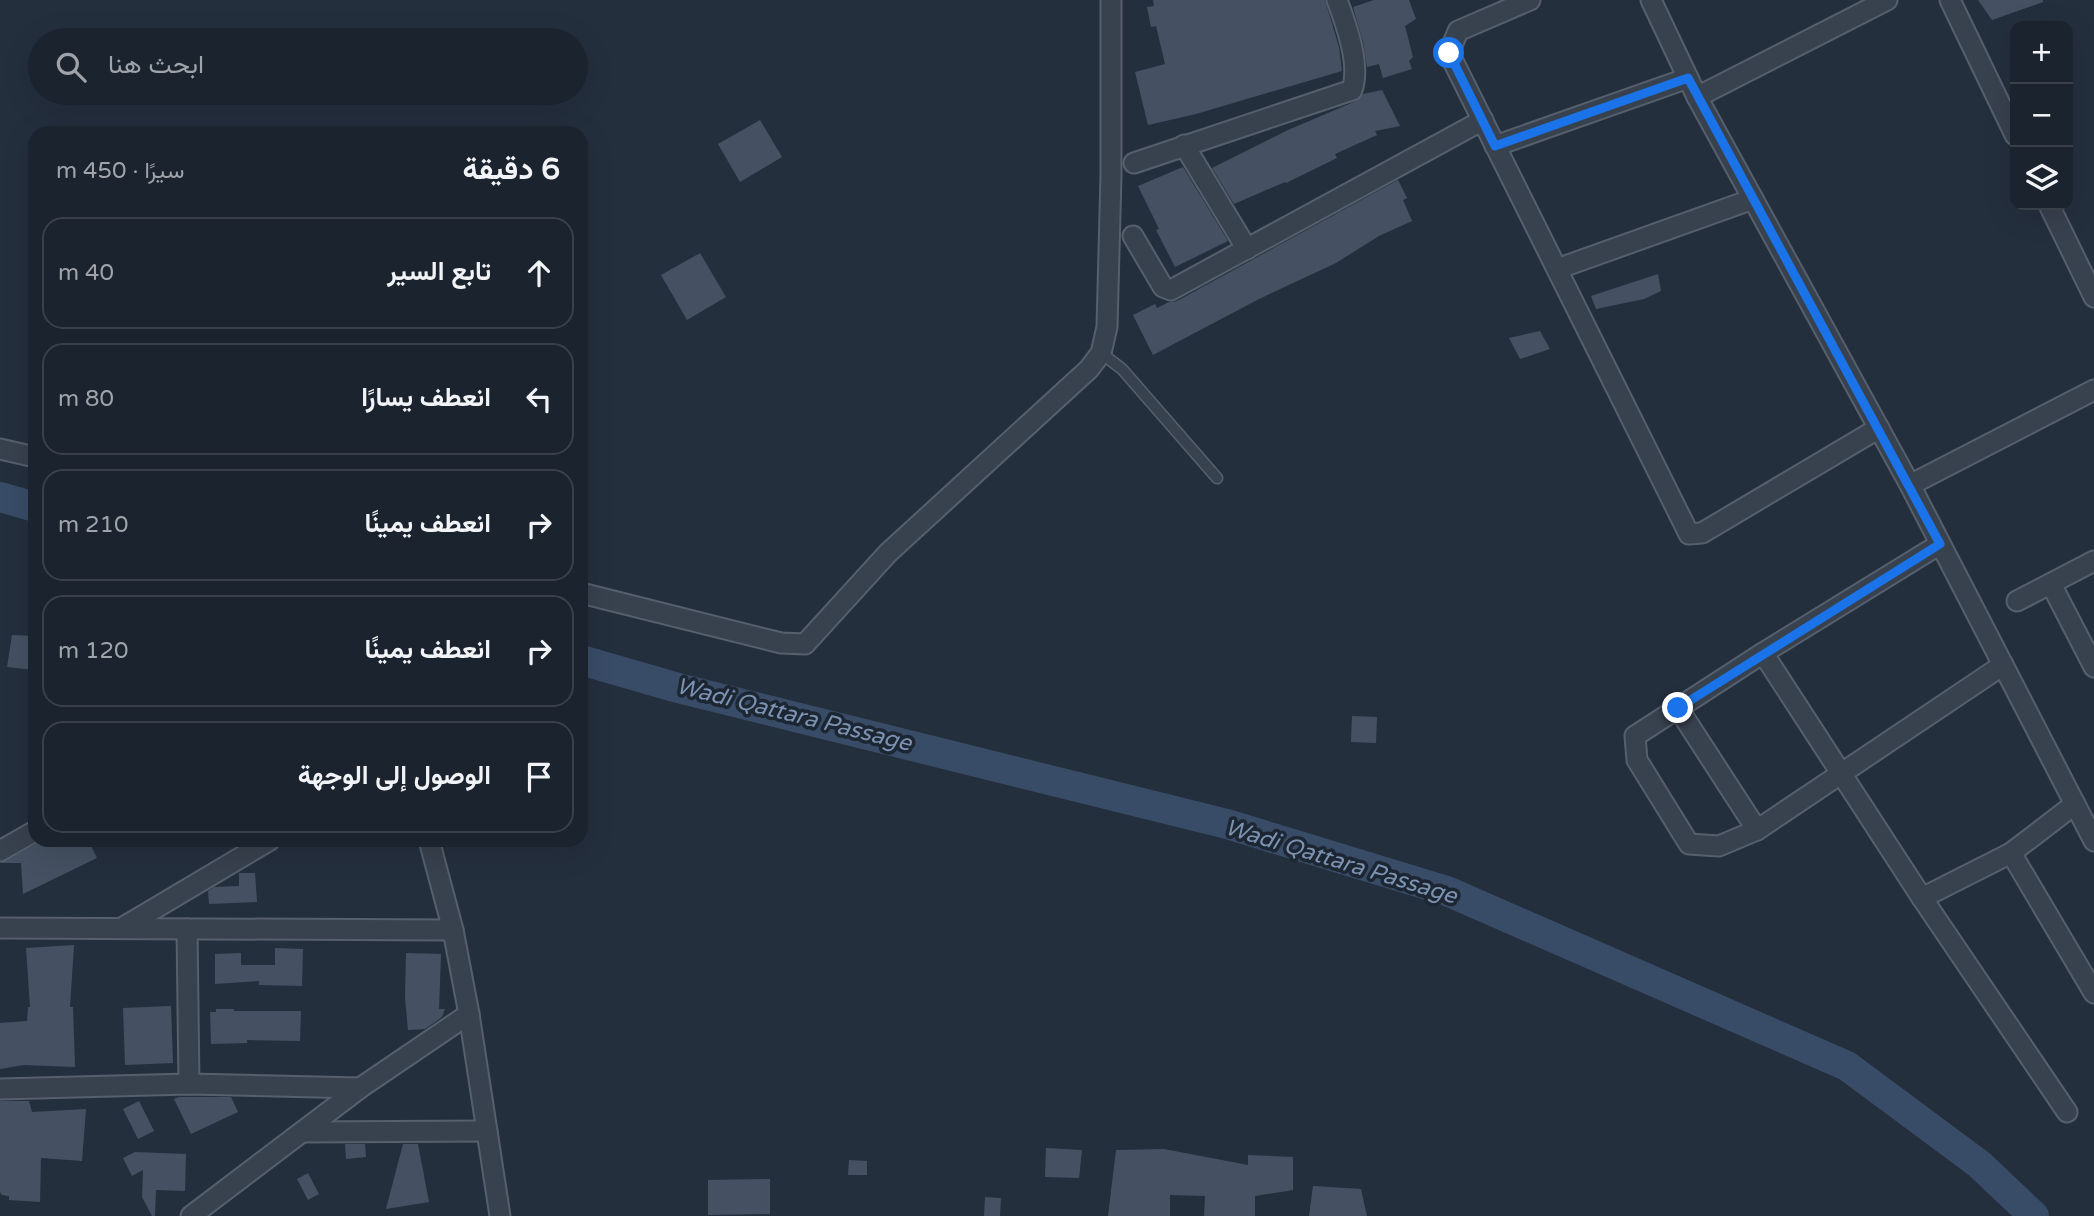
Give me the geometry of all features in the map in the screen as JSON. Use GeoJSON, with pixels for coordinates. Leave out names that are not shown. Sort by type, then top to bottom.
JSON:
{"type":"FeatureCollection","features":[{"type":"Feature","properties":{"kind":"street"},"geometry":{"type":"LineString","coordinates":[[588,595],[781,643],[805,644],[888,553],[1089,369],[1101,353],[1107,327],[1111,175],[1111,0]]}},
{"type":"Feature","properties":{"kind":"street"},"geometry":{"type":"LineString","coordinates":[[1134,163],[1352,90],[1357,77],[1346,24],[1337,0]]}},
{"type":"Feature","properties":{"kind":"street"},"geometry":{"type":"LineString","coordinates":[[1530,0],[1501,6],[1458,31],[1449,53],[1689,534],[1702,533],[1878,428]]}},
{"type":"Feature","properties":{"kind":"street"},"geometry":{"type":"LineString","coordinates":[[1651,0],[1697,97],[1910,485],[2094,841]]}},
{"type":"Feature","properties":{"kind":"street"},"geometry":{"type":"LineString","coordinates":[[1950,0],[2010,125]]}},
{"type":"Feature","properties":{"kind":"street"},"geometry":{"type":"LineString","coordinates":[[1697,97],[1885,1]]}},
{"type":"Feature","properties":{"kind":"street"},"geometry":{"type":"LineString","coordinates":[[1495,146],[1688,78]]}},
{"type":"Feature","properties":{"kind":"street"},"geometry":{"type":"LineString","coordinates":[[1133,236],[1163,287],[1171,290],[1483,120]]}},
{"type":"Feature","properties":{"kind":"street"},"geometry":{"type":"LineString","coordinates":[[1184,145],[1247,248]]}},
{"type":"Feature","properties":{"kind":"street"},"geometry":{"type":"LineString","coordinates":[[1557,269],[1753,199]]}},
{"type":"Feature","properties":{"kind":"street"},"geometry":{"type":"LineString","coordinates":[[2051,210],[2094,297]]}},
{"type":"Feature","properties":{"kind":"street"},"geometry":{"type":"LineString","coordinates":[[1910,485],[2094,390]]}},
{"type":"Feature","properties":{"kind":"street"},"geometry":{"type":"LineString","coordinates":[[0,449],[28,455]]}},
{"type":"Feature","properties":{"kind":"street"},"geometry":{"type":"LineString","coordinates":[[1940,544],[1635,736],[1637,760],[1689,844],[1718,846],[1757,830],[2003,665]]}},
{"type":"Feature","properties":{"kind":"street"},"geometry":{"type":"LineString","coordinates":[[2017,601],[2094,561]]}},
{"type":"Feature","properties":{"kind":"street"},"geometry":{"type":"LineString","coordinates":[[2051,584],[2094,667]]}},
{"type":"Feature","properties":{"kind":"street"},"geometry":{"type":"LineString","coordinates":[[1763,653],[1922,898],[2067,1112]]}},
{"type":"Feature","properties":{"kind":"street"},"geometry":{"type":"LineString","coordinates":[[1678,708],[1757,830]]}},
{"type":"Feature","properties":{"kind":"street"},"geometry":{"type":"LineString","coordinates":[[1922,898],[2011,853],[2075,804]]}},
{"type":"Feature","properties":{"kind":"street"},"geometry":{"type":"LineString","coordinates":[[0,851],[28,835]]}},
{"type":"Feature","properties":{"kind":"street"},"geometry":{"type":"LineString","coordinates":[[121,928],[258,847]]}},
{"type":"Feature","properties":{"kind":"street"},"geometry":{"type":"LineString","coordinates":[[431,847],[453,930],[469,1014],[500,1216]]}},
{"type":"Feature","properties":{"kind":"street"},"geometry":{"type":"LineString","coordinates":[[2011,853],[2094,993]]}},
{"type":"Feature","properties":{"kind":"street"},"geometry":{"type":"LineString","coordinates":[[0,928],[453,930]]}},
{"type":"Feature","properties":{"kind":"street"},"geometry":{"type":"LineString","coordinates":[[187,929],[189,1084]]}},
{"type":"Feature","properties":{"kind":"street"},"geometry":{"type":"LineString","coordinates":[[191,1216],[359,1088],[469,1014]]}},
{"type":"Feature","properties":{"kind":"street"},"geometry":{"type":"LineString","coordinates":[[0,1089],[189,1084],[359,1088]]}},
{"type":"Feature","properties":{"kind":"street"},"geometry":{"type":"LineString","coordinates":[[302,1132],[486,1131]]}},
{"type":"Feature","properties":{"kind":"lane"},"geometry":{"type":"LineString","coordinates":[[1101,353],[1122,369],[1217,478]]}},
{"type":"Feature","properties":{"kind":"building"},"geometry":{"type":"Polygon","coordinates":[[[1153,0],[1325,0],[1339,47],[1342,71],[1196,114],[1148,125],[1135,72],[1165,64],[1156,26],[1151,27],[1147,7],[1154,6],[1153,0]]]}},
{"type":"Feature","properties":{"kind":"building"},"geometry":{"type":"Polygon","coordinates":[[[1374,0],[1409,0],[1416,19],[1405,26],[1413,57],[1409,61],[1412,69],[1383,78],[1379,64],[1367,67],[1353,7],[1374,0]]]}},
{"type":"Feature","properties":{"kind":"building"},"geometry":{"type":"Polygon","coordinates":[[[1978,0],[2043,0],[2043,2],[1992,20],[1978,0]]]}},
{"type":"Feature","properties":{"kind":"building"},"geometry":{"type":"Polygon","coordinates":[[[1382,90],[1400,126],[1375,131],[1377,135],[1335,154],[1337,158],[1286,183],[1234,204],[1212,168],[1288,130],[1356,101],[1363,94],[1382,90]]]}},
{"type":"Feature","properties":{"kind":"building"},"geometry":{"type":"Polygon","coordinates":[[[760,120],[782,157],[740,182],[718,144],[760,120]]]}},
{"type":"Feature","properties":{"kind":"building"},"geometry":{"type":"Polygon","coordinates":[[[1183,167],[1228,241],[1175,267],[1138,186],[1183,167]]]}},
{"type":"Feature","properties":{"kind":"building"},"geometry":{"type":"Polygon","coordinates":[[[1398,180],[1407,198],[1403,200],[1412,221],[1379,236],[1336,263],[1259,299],[1153,355],[1133,315],[1155,304],[1157,308],[1177,301],[1398,180]]]}},
{"type":"Feature","properties":{"kind":"building"},"geometry":{"type":"Polygon","coordinates":[[[700,253],[726,297],[687,320],[661,275],[700,253]]]}},
{"type":"Feature","properties":{"kind":"building"},"geometry":{"type":"Polygon","coordinates":[[[1658,274],[1661,291],[1644,299],[1596,309],[1591,296],[1658,274]]]}},
{"type":"Feature","properties":{"kind":"building"},"geometry":{"type":"Polygon","coordinates":[[[1540,331],[1550,349],[1520,359],[1509,338],[1540,331]]]}},
{"type":"Feature","properties":{"kind":"building"},"geometry":{"type":"Polygon","coordinates":[[[12,635],[28,636],[28,669],[7,667],[12,635]]]}},
{"type":"Feature","properties":{"kind":"building"},"geometry":{"type":"Polygon","coordinates":[[[1352,716],[1377,717],[1376,743],[1351,742],[1352,716]]]}},
{"type":"Feature","properties":{"kind":"building"},"geometry":{"type":"Polygon","coordinates":[[[30,847],[92,847],[97,858],[23,894],[21,863],[1,863],[30,847]]]}},
{"type":"Feature","properties":{"kind":"building"},"geometry":{"type":"Polygon","coordinates":[[[239,873],[255,873],[257,902],[209,904],[208,891],[214,887],[239,886],[239,873]]]}},
{"type":"Feature","properties":{"kind":"building"},"geometry":{"type":"Polygon","coordinates":[[[74,945],[70,1007],[73,1007],[75,1067],[24,1065],[0,1069],[0,1023],[27,1021],[30,1007],[26,948],[74,945]]]}},
{"type":"Feature","properties":{"kind":"building"},"geometry":{"type":"Polygon","coordinates":[[[275,948],[303,949],[302,986],[259,985],[259,981],[215,984],[215,954],[241,953],[241,965],[275,965],[275,948]]]}},
{"type":"Feature","properties":{"kind":"building"},"geometry":{"type":"Polygon","coordinates":[[[406,953],[441,954],[439,1009],[445,1009],[442,1017],[425,1029],[408,1030],[405,998],[406,953]]]}},
{"type":"Feature","properties":{"kind":"building"},"geometry":{"type":"Polygon","coordinates":[[[171,1006],[173,1063],[125,1065],[123,1008],[171,1006]]]}},
{"type":"Feature","properties":{"kind":"building"},"geometry":{"type":"Polygon","coordinates":[[[216,1009],[301,1011],[300,1041],[247,1040],[247,1043],[211,1044],[210,1012],[216,1012],[216,1009]]]}},
{"type":"Feature","properties":{"kind":"building"},"geometry":{"type":"Polygon","coordinates":[[[231,1097],[238,1112],[191,1134],[174,1099],[231,1097]]]}},
{"type":"Feature","properties":{"kind":"building"},"geometry":{"type":"Polygon","coordinates":[[[0,1101],[29,1101],[32,1112],[86,1109],[82,1161],[41,1158],[40,1202],[9,1200],[9,1196],[0,1192],[0,1101]]]}},
{"type":"Feature","properties":{"kind":"building"},"geometry":{"type":"Polygon","coordinates":[[[139,1101],[154,1131],[138,1139],[123,1109],[139,1101]]]}},
{"type":"Feature","properties":{"kind":"building"},"geometry":{"type":"Polygon","coordinates":[[[345,1144],[365,1144],[366,1157],[346,1159],[345,1144]]]}},
{"type":"Feature","properties":{"kind":"building"},"geometry":{"type":"Polygon","coordinates":[[[403,1144],[418,1144],[429,1202],[386,1209],[403,1144]]]}},
{"type":"Feature","properties":{"kind":"building"},"geometry":{"type":"Polygon","coordinates":[[[1046,1148],[1082,1150],[1079,1178],[1045,1177],[1046,1148]]]}},
{"type":"Feature","properties":{"kind":"building"},"geometry":{"type":"Polygon","coordinates":[[[1164,1149],[1248,1165],[1248,1155],[1293,1157],[1293,1190],[1255,1196],[1255,1216],[1204,1216],[1205,1196],[1170,1195],[1170,1216],[1108,1216],[1116,1150],[1164,1149]]]}},
{"type":"Feature","properties":{"kind":"building"},"geometry":{"type":"Polygon","coordinates":[[[135,1152],[186,1154],[185,1191],[156,1190],[155,1216],[152,1216],[142,1197],[143,1170],[132,1176],[123,1158],[135,1152]]]}},
{"type":"Feature","properties":{"kind":"building"},"geometry":{"type":"Polygon","coordinates":[[[849,1160],[867,1161],[867,1175],[848,1175],[849,1160]]]}},
{"type":"Feature","properties":{"kind":"building"},"geometry":{"type":"Polygon","coordinates":[[[308,1173],[319,1194],[308,1200],[297,1179],[308,1173]]]}},
{"type":"Feature","properties":{"kind":"building"},"geometry":{"type":"Polygon","coordinates":[[[770,1179],[770,1214],[708,1215],[708,1180],[770,1179]]]}},
{"type":"Feature","properties":{"kind":"building"},"geometry":{"type":"Polygon","coordinates":[[[1313,1186],[1361,1189],[1367,1216],[1309,1216],[1313,1186]]]}},
{"type":"Feature","properties":{"kind":"building"},"geometry":{"type":"Polygon","coordinates":[[[985,1197],[1001,1198],[1000,1216],[984,1216],[985,1197]]]}},
{"type":"Feature","properties":{"kind":"waterway","name":"Wadi Qattara Passage"},"geometry":{"type":"LineString","coordinates":[[0,497],[28,505]]}},
{"type":"Feature","properties":{"kind":"waterway","name":"Wadi Qattara Passage"},"geometry":{"type":"LineString","coordinates":[[588,662],[678,688],[1227,824],[1447,891],[1847,1066],[1979,1164],[2034,1216]]}},
{"type":"Feature","properties":{"kind":"route"},"geometry":{"type":"LineString","coordinates":[[1449,53],[1495,146],[1688,78],[1940,544],[1678,708]]}}]}
